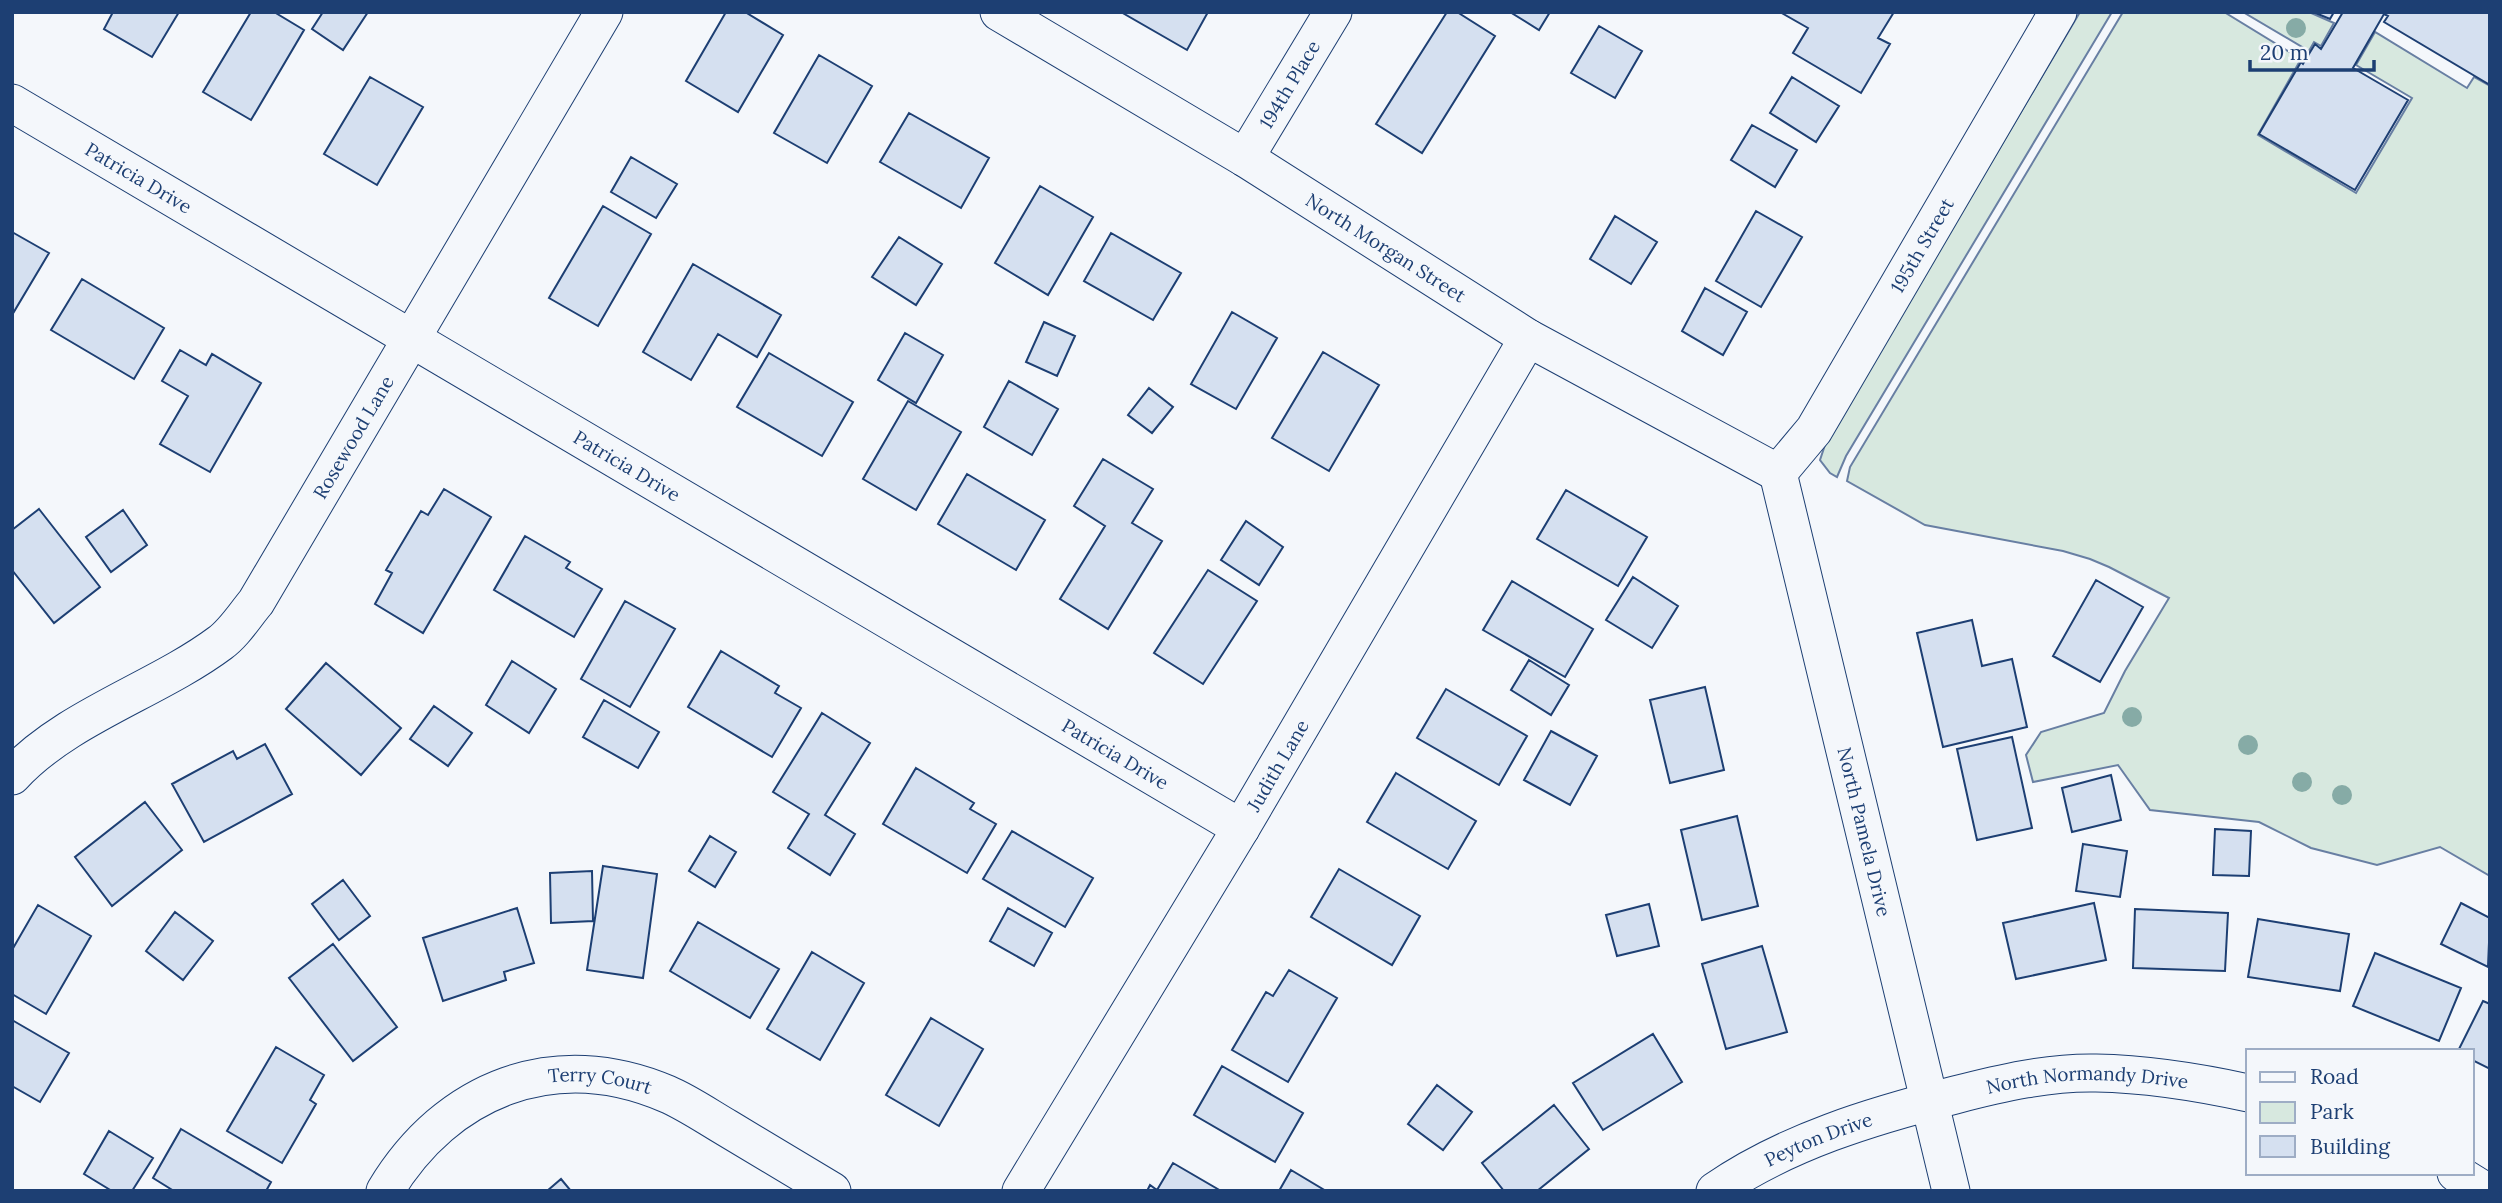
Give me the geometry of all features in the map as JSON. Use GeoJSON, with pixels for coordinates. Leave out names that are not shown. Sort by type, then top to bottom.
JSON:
{"type":"FeatureCollection","features":[{"type":"Feature","properties":{"kind":"street","name":"Rosewood Lane"},"geometry":{"type":"LineString","coordinates":[[12,776],[49,744],[137,691],[190,663],[223,641],[256,603],[604,12]]}},
{"type":"Feature","properties":{"kind":"street","name":"North Morgan Street"},"geometry":{"type":"LineString","coordinates":[[999,12],[1245,158],[1528,338],[1778,473]]}},
{"type":"Feature","properties":{"kind":"street","name":"194th Place"},"geometry":{"type":"LineString","coordinates":[[1245,158],[1333,12]]}},
{"type":"Feature","properties":{"kind":"street","name":"195th Street"},"geometry":{"type":"LineString","coordinates":[[1778,473],[1814,430],[2058,12]]}},
{"type":"Feature","properties":{"kind":"street","name":"Patricia Drive"},"geometry":{"type":"LineString","coordinates":[[12,103],[1241,828]]}},
{"type":"Feature","properties":{"kind":"street","name":"Judith Lane"},"geometry":{"type":"LineString","coordinates":[[1021,1191],[1241,828],[1528,338]]}},
{"type":"Feature","properties":{"kind":"street","name":"North Pamela Drive"},"geometry":{"type":"LineString","coordinates":[[1778,473],[1951,1191]]}},
{"type":"Feature","properties":{"kind":"street","name":"North Normandy Drive"},"geometry":{"type":"LineString","coordinates":[[1928,1102],[2015,1080],[2095,1072],[2194,1081],[2246,1093]]}},
{"type":"Feature","properties":{"kind":"street","name":"Terry Court"},"geometry":{"type":"LineString","coordinates":[[385,1191],[423,1139],[454,1113],[488,1093],[517,1082],[552,1075],[592,1075],[634,1082],[669,1095],[832,1191]]}},
{"type":"Feature","properties":{"kind":"street","name":"Peyton Drive"},"geometry":{"type":"LineString","coordinates":[[1715,1191],[1733,1178],[1807,1141],[1928,1102]]}},
{"type":"Feature","properties":{"kind":"street"},"geometry":{"type":"LineString","coordinates":[[2459,1175],[2486,1191]]}},
{"type":"Feature","properties":{"kind":"green space"},"geometry":{"type":"Polygon","coordinates":[[[2080,12],[2112,12],[1846,456],[1837,477],[1830,473],[1820,460],[1826,442],[2080,12]]]}},
{"type":"Feature","properties":{"kind":"green space"},"geometry":{"type":"Polygon","coordinates":[[[2123,12],[2224,12],[2301,59],[2258,135],[2356,193],[2412,98],[2356,65],[2375,32],[2467,88],[2474,77],[2490,86],[2490,876],[2440,847],[2377,865],[2311,848],[2259,822],[2150,810],[2118,765],[2033,782],[2026,755],[2041,732],[2104,713],[2125,671],[2169,598],[2090,559],[2063,551],[1925,525],[1847,481],[1850,467],[2123,12]]]}},
{"type":"Feature","properties":{"kind":"green space"},"geometry":{"type":"Polygon","coordinates":[[[2243,12],[2309,12],[2334,23],[2321,46],[2314,42],[2309,51],[2243,12]]]}},
{"type":"Feature","properties":{"kind":"building"},"geometry":{"type":"Polygon","coordinates":[[[113,12],[179,12],[152,57],[104,29],[113,12]]]}},
{"type":"Feature","properties":{"kind":"building"},"geometry":{"type":"Polygon","coordinates":[[[251,12],[274,12],[304,30],[251,120],[203,92],[251,12]]]}},
{"type":"Feature","properties":{"kind":"building"},"geometry":{"type":"Polygon","coordinates":[[[323,12],[368,12],[343,50],[312,29],[323,12]]]}},
{"type":"Feature","properties":{"kind":"building"},"geometry":{"type":"Polygon","coordinates":[[[726,12],[745,12],[783,35],[738,112],[686,81],[726,12]]]}},
{"type":"Feature","properties":{"kind":"building"},"geometry":{"type":"Polygon","coordinates":[[[1121,12],[1208,12],[1187,50],[1121,12]]]}},
{"type":"Feature","properties":{"kind":"building"},"geometry":{"type":"Polygon","coordinates":[[[1447,12],[1457,12],[1495,36],[1422,153],[1376,124],[1447,12]]]}},
{"type":"Feature","properties":{"kind":"building"},"geometry":{"type":"Polygon","coordinates":[[[1510,12],[1550,12],[1539,30],[1510,12]]]}},
{"type":"Feature","properties":{"kind":"building"},"geometry":{"type":"Polygon","coordinates":[[[1780,12],[1894,12],[1878,38],[1890,44],[1861,93],[1793,53],[1808,28],[1780,12]]]}},
{"type":"Feature","properties":{"kind":"building"},"geometry":{"type":"Polygon","coordinates":[[[2313,12],[2334,12],[2330,19],[2313,12]]]}},
{"type":"Feature","properties":{"kind":"building"},"geometry":{"type":"Polygon","coordinates":[[[2343,12],[2490,12],[2490,85],[2384,22],[2388,16],[2384,14],[2353,68],[2408,100],[2355,190],[2259,134],[2301,62],[2303,64],[2315,44],[2321,49],[2343,12]]]}},
{"type":"Feature","properties":{"kind":"building"},"geometry":{"type":"Polygon","coordinates":[[[1599,26],[1642,51],[1615,98],[1571,73],[1599,26]]]}},
{"type":"Feature","properties":{"kind":"building"},"geometry":{"type":"Polygon","coordinates":[[[819,55],[872,86],[827,163],[774,133],[819,55]]]}},
{"type":"Feature","properties":{"kind":"building"},"geometry":{"type":"Polygon","coordinates":[[[370,77],[423,107],[377,185],[324,154],[370,77]]]}},
{"type":"Feature","properties":{"kind":"building"},"geometry":{"type":"Polygon","coordinates":[[[1792,77],[1839,106],[1816,142],[1770,113],[1792,77]]]}},
{"type":"Feature","properties":{"kind":"building"},"geometry":{"type":"Polygon","coordinates":[[[909,113],[989,158],[961,208],[880,162],[909,113]]]}},
{"type":"Feature","properties":{"kind":"building"},"geometry":{"type":"Polygon","coordinates":[[[1752,125],[1797,150],[1775,187],[1731,160],[1752,125]]]}},
{"type":"Feature","properties":{"kind":"building"},"geometry":{"type":"Polygon","coordinates":[[[631,157],[677,184],[656,218],[611,192],[631,157]]]}},
{"type":"Feature","properties":{"kind":"building"},"geometry":{"type":"Polygon","coordinates":[[[1040,186],[1093,217],[1048,295],[995,263],[1040,186]]]}},
{"type":"Feature","properties":{"kind":"building"},"geometry":{"type":"Polygon","coordinates":[[[603,206],[651,234],[598,326],[549,298],[603,206]]]}},
{"type":"Feature","properties":{"kind":"building"},"geometry":{"type":"Polygon","coordinates":[[[1756,211],[1802,237],[1761,307],[1716,281],[1756,211]]]}},
{"type":"Feature","properties":{"kind":"building"},"geometry":{"type":"Polygon","coordinates":[[[1615,216],[1657,242],[1631,284],[1590,259],[1615,216]]]}},
{"type":"Feature","properties":{"kind":"building"},"geometry":{"type":"Polygon","coordinates":[[[12,232],[49,253],[12,315],[12,232]]]}},
{"type":"Feature","properties":{"kind":"building"},"geometry":{"type":"Polygon","coordinates":[[[1111,233],[1181,273],[1153,320],[1084,281],[1111,233]]]}},
{"type":"Feature","properties":{"kind":"building"},"geometry":{"type":"Polygon","coordinates":[[[899,237],[942,264],[916,305],[872,277],[899,237]]]}},
{"type":"Feature","properties":{"kind":"building"},"geometry":{"type":"Polygon","coordinates":[[[693,264],[781,315],[757,357],[718,334],[691,380],[643,352],[693,264]]]}},
{"type":"Feature","properties":{"kind":"building"},"geometry":{"type":"Polygon","coordinates":[[[82,279],[164,328],[134,379],[51,330],[82,279]]]}},
{"type":"Feature","properties":{"kind":"building"},"geometry":{"type":"Polygon","coordinates":[[[1705,288],[1747,312],[1723,355],[1682,331],[1705,288]]]}},
{"type":"Feature","properties":{"kind":"building"},"geometry":{"type":"Polygon","coordinates":[[[1232,312],[1277,338],[1236,409],[1191,384],[1232,312]]]}},
{"type":"Feature","properties":{"kind":"building"},"geometry":{"type":"Polygon","coordinates":[[[1044,322],[1075,336],[1057,376],[1026,362],[1044,322]]]}},
{"type":"Feature","properties":{"kind":"building"},"geometry":{"type":"Polygon","coordinates":[[[905,333],[943,355],[916,403],[878,380],[905,333]]]}},
{"type":"Feature","properties":{"kind":"building"},"geometry":{"type":"Polygon","coordinates":[[[180,350],[206,365],[212,354],[261,383],[210,472],[160,444],[188,396],[162,381],[180,350]]]}},
{"type":"Feature","properties":{"kind":"building"},"geometry":{"type":"Polygon","coordinates":[[[1323,352],[1379,385],[1329,471],[1272,438],[1323,352]]]}},
{"type":"Feature","properties":{"kind":"building"},"geometry":{"type":"Polygon","coordinates":[[[769,353],[853,402],[822,456],[737,407],[769,353]]]}},
{"type":"Feature","properties":{"kind":"building"},"geometry":{"type":"Polygon","coordinates":[[[1009,381],[1058,409],[1032,455],[984,427],[1009,381]]]}},
{"type":"Feature","properties":{"kind":"building"},"geometry":{"type":"Polygon","coordinates":[[[1149,388],[1173,407],[1152,433],[1128,415],[1149,388]]]}},
{"type":"Feature","properties":{"kind":"building"},"geometry":{"type":"Polygon","coordinates":[[[908,401],[961,432],[916,510],[863,479],[908,401]]]}},
{"type":"Feature","properties":{"kind":"building"},"geometry":{"type":"Polygon","coordinates":[[[1103,459],[1153,489],[1132,523],[1162,541],[1108,629],[1060,599],[1105,526],[1074,506],[1103,459]]]}},
{"type":"Feature","properties":{"kind":"building"},"geometry":{"type":"Polygon","coordinates":[[[967,474],[1045,520],[1016,570],[938,524],[967,474]]]}},
{"type":"Feature","properties":{"kind":"building"},"geometry":{"type":"Polygon","coordinates":[[[444,489],[491,517],[423,633],[375,604],[392,573],[386,570],[421,511],[428,515],[444,489]]]}},
{"type":"Feature","properties":{"kind":"building"},"geometry":{"type":"Polygon","coordinates":[[[1566,490],[1647,537],[1618,586],[1537,539],[1566,490]]]}},
{"type":"Feature","properties":{"kind":"building"},"geometry":{"type":"Polygon","coordinates":[[[39,509],[100,587],[54,623],[12,570],[12,530],[39,509]]]}},
{"type":"Feature","properties":{"kind":"building"},"geometry":{"type":"Polygon","coordinates":[[[123,510],[147,545],[111,572],[86,537],[123,510]]]}},
{"type":"Feature","properties":{"kind":"building"},"geometry":{"type":"Polygon","coordinates":[[[1246,521],[1283,547],[1259,585],[1221,560],[1246,521]]]}},
{"type":"Feature","properties":{"kind":"building"},"geometry":{"type":"Polygon","coordinates":[[[525,536],[570,562],[566,568],[602,589],[574,637],[494,590],[525,536]]]}},
{"type":"Feature","properties":{"kind":"building"},"geometry":{"type":"Polygon","coordinates":[[[1208,570],[1257,601],[1203,684],[1154,653],[1208,570]]]}},
{"type":"Feature","properties":{"kind":"building"},"geometry":{"type":"Polygon","coordinates":[[[1633,577],[1678,606],[1652,648],[1606,620],[1633,577]]]}},
{"type":"Feature","properties":{"kind":"building"},"geometry":{"type":"Polygon","coordinates":[[[2096,580],[2143,607],[2100,682],[2053,656],[2096,580]]]}},
{"type":"Feature","properties":{"kind":"building"},"geometry":{"type":"Polygon","coordinates":[[[1512,581],[1593,629],[1565,677],[1483,630],[1512,581]]]}},
{"type":"Feature","properties":{"kind":"building"},"geometry":{"type":"Polygon","coordinates":[[[625,601],[675,629],[630,707],[581,679],[625,601]]]}},
{"type":"Feature","properties":{"kind":"building"},"geometry":{"type":"Polygon","coordinates":[[[1972,620],[1982,666],[2012,659],[2027,727],[1943,747],[1917,633],[1972,620]]]}},
{"type":"Feature","properties":{"kind":"building"},"geometry":{"type":"Polygon","coordinates":[[[721,651],[779,686],[775,693],[801,708],[772,757],[688,707],[721,651]]]}},
{"type":"Feature","properties":{"kind":"building"},"geometry":{"type":"Polygon","coordinates":[[[1529,660],[1569,685],[1551,715],[1511,690],[1529,660]]]}},
{"type":"Feature","properties":{"kind":"building"},"geometry":{"type":"Polygon","coordinates":[[[512,661],[556,689],[529,733],[486,705],[512,661]]]}},
{"type":"Feature","properties":{"kind":"building"},"geometry":{"type":"Polygon","coordinates":[[[326,663],[401,728],[361,775],[286,709],[326,663]]]}},
{"type":"Feature","properties":{"kind":"building"},"geometry":{"type":"Polygon","coordinates":[[[1705,687],[1724,770],[1670,783],[1650,700],[1705,687]]]}},
{"type":"Feature","properties":{"kind":"building"},"geometry":{"type":"Polygon","coordinates":[[[1446,689],[1527,736],[1499,785],[1417,738],[1446,689]]]}},
{"type":"Feature","properties":{"kind":"building"},"geometry":{"type":"Polygon","coordinates":[[[604,700],[659,732],[638,768],[583,737],[604,700]]]}},
{"type":"Feature","properties":{"kind":"building"},"geometry":{"type":"Polygon","coordinates":[[[434,706],[472,733],[448,766],[410,739],[434,706]]]}},
{"type":"Feature","properties":{"kind":"building"},"geometry":{"type":"Polygon","coordinates":[[[822,713],[870,743],[825,815],[855,834],[830,875],[788,848],[809,814],[773,792],[822,713]]]}},
{"type":"Feature","properties":{"kind":"building"},"geometry":{"type":"Polygon","coordinates":[[[1551,731],[1597,756],[1570,805],[1524,780],[1551,731]]]}},
{"type":"Feature","properties":{"kind":"building"},"geometry":{"type":"Polygon","coordinates":[[[2012,737],[2032,828],[1977,840],[1957,749],[2012,737]]]}},
{"type":"Feature","properties":{"kind":"building"},"geometry":{"type":"Polygon","coordinates":[[[265,744],[292,794],[204,842],[172,784],[233,751],[237,759],[265,744]]]}},
{"type":"Feature","properties":{"kind":"building"},"geometry":{"type":"Polygon","coordinates":[[[916,768],[974,803],[970,809],[996,824],[967,873],[883,824],[916,768]]]}},
{"type":"Feature","properties":{"kind":"building"},"geometry":{"type":"Polygon","coordinates":[[[1396,773],[1476,821],[1448,869],[1367,822],[1396,773]]]}},
{"type":"Feature","properties":{"kind":"building"},"geometry":{"type":"Polygon","coordinates":[[[2111,775],[2121,820],[2072,832],[2062,788],[2111,775]]]}},
{"type":"Feature","properties":{"kind":"building"},"geometry":{"type":"Polygon","coordinates":[[[145,802],[182,850],[112,906],[75,857],[145,802]]]}},
{"type":"Feature","properties":{"kind":"building"},"geometry":{"type":"Polygon","coordinates":[[[1737,816],[1758,906],[1702,920],[1681,830],[1737,816]]]}},
{"type":"Feature","properties":{"kind":"building"},"geometry":{"type":"Polygon","coordinates":[[[2215,829],[2251,831],[2249,876],[2213,875],[2215,829]]]}},
{"type":"Feature","properties":{"kind":"building"},"geometry":{"type":"Polygon","coordinates":[[[1012,831],[1093,878],[1065,927],[983,879],[1012,831]]]}},
{"type":"Feature","properties":{"kind":"building"},"geometry":{"type":"Polygon","coordinates":[[[710,836],[736,852],[715,887],[689,871],[710,836]]]}},
{"type":"Feature","properties":{"kind":"building"},"geometry":{"type":"Polygon","coordinates":[[[2083,844],[2127,851],[2120,897],[2076,891],[2083,844]]]}},
{"type":"Feature","properties":{"kind":"building"},"geometry":{"type":"Polygon","coordinates":[[[603,866],[657,874],[643,978],[587,970],[603,866]]]}},
{"type":"Feature","properties":{"kind":"building"},"geometry":{"type":"Polygon","coordinates":[[[1339,869],[1420,916],[1392,965],[1311,917],[1339,869]]]}},
{"type":"Feature","properties":{"kind":"building"},"geometry":{"type":"Polygon","coordinates":[[[592,871],[593,921],[551,923],[550,873],[592,871]]]}},
{"type":"Feature","properties":{"kind":"building"},"geometry":{"type":"Polygon","coordinates":[[[343,880],[370,916],[339,940],[312,904],[343,880]]]}},
{"type":"Feature","properties":{"kind":"building"},"geometry":{"type":"Polygon","coordinates":[[[2094,903],[2106,960],[2016,979],[2003,923],[2094,903]]]}},
{"type":"Feature","properties":{"kind":"building"},"geometry":{"type":"Polygon","coordinates":[[[2461,903],[2490,918],[2488,967],[2441,944],[2461,903]]]}},
{"type":"Feature","properties":{"kind":"building"},"geometry":{"type":"Polygon","coordinates":[[[1649,904],[1659,946],[1617,956],[1606,915],[1649,904]]]}},
{"type":"Feature","properties":{"kind":"building"},"geometry":{"type":"Polygon","coordinates":[[[38,905],[91,936],[46,1014],[12,994],[12,950],[38,905]]]}},
{"type":"Feature","properties":{"kind":"building"},"geometry":{"type":"Polygon","coordinates":[[[517,908],[534,963],[504,972],[506,980],[443,1001],[423,938],[517,908]]]}},
{"type":"Feature","properties":{"kind":"building"},"geometry":{"type":"Polygon","coordinates":[[[1008,908],[1052,933],[1034,966],[990,941],[1008,908]]]}},
{"type":"Feature","properties":{"kind":"building"},"geometry":{"type":"Polygon","coordinates":[[[2135,909],[2228,913],[2225,971],[2133,968],[2135,909]]]}},
{"type":"Feature","properties":{"kind":"building"},"geometry":{"type":"Polygon","coordinates":[[[175,912],[213,941],[183,980],[146,951],[175,912]]]}},
{"type":"Feature","properties":{"kind":"building"},"geometry":{"type":"Polygon","coordinates":[[[2258,919],[2349,934],[2340,991],[2248,977],[2258,919]]]}},
{"type":"Feature","properties":{"kind":"building"},"geometry":{"type":"Polygon","coordinates":[[[698,922],[779,969],[750,1018],[670,971],[698,922]]]}},
{"type":"Feature","properties":{"kind":"building"},"geometry":{"type":"Polygon","coordinates":[[[333,944],[397,1027],[353,1061],[289,978],[333,944]]]}},
{"type":"Feature","properties":{"kind":"building"},"geometry":{"type":"Polygon","coordinates":[[[1762,946],[1787,1032],[1726,1049],[1702,964],[1762,946]]]}},
{"type":"Feature","properties":{"kind":"building"},"geometry":{"type":"Polygon","coordinates":[[[812,952],[864,983],[820,1060],[767,1029],[812,952]]]}},
{"type":"Feature","properties":{"kind":"building"},"geometry":{"type":"Polygon","coordinates":[[[2375,953],[2461,988],[2439,1041],[2353,1006],[2375,953]]]}},
{"type":"Feature","properties":{"kind":"building"},"geometry":{"type":"Polygon","coordinates":[[[1289,970],[1337,998],[1288,1082],[1232,1050],[1266,992],[1273,996],[1289,970]]]}},
{"type":"Feature","properties":{"kind":"building"},"geometry":{"type":"Polygon","coordinates":[[[2483,1001],[2490,1004],[2490,1069],[2474,1061],[2474,1049],[2459,1049],[2483,1001]]]}},
{"type":"Feature","properties":{"kind":"building"},"geometry":{"type":"Polygon","coordinates":[[[931,1018],[983,1049],[939,1126],[886,1095],[931,1018]]]}},
{"type":"Feature","properties":{"kind":"building"},"geometry":{"type":"Polygon","coordinates":[[[12,1020],[69,1053],[40,1102],[12,1086],[12,1020]]]}},
{"type":"Feature","properties":{"kind":"building"},"geometry":{"type":"Polygon","coordinates":[[[1653,1034],[1682,1082],[1603,1130],[1573,1083],[1653,1034]]]}},
{"type":"Feature","properties":{"kind":"building"},"geometry":{"type":"Polygon","coordinates":[[[276,1047],[324,1075],[310,1100],[316,1104],[282,1163],[227,1131],[276,1047]]]}},
{"type":"Feature","properties":{"kind":"building"},"geometry":{"type":"Polygon","coordinates":[[[1222,1066],[1303,1113],[1275,1162],[1194,1115],[1222,1066]]]}},
{"type":"Feature","properties":{"kind":"building"},"geometry":{"type":"Polygon","coordinates":[[[1437,1085],[1472,1112],[1443,1150],[1408,1124],[1437,1085]]]}},
{"type":"Feature","properties":{"kind":"building"},"geometry":{"type":"Polygon","coordinates":[[[1554,1105],[1589,1149],[1537,1191],[1504,1191],[1482,1163],[1554,1105]]]}},
{"type":"Feature","properties":{"kind":"building"},"geometry":{"type":"Polygon","coordinates":[[[181,1129],[271,1182],[266,1191],[174,1191],[153,1178],[181,1129]]]}},
{"type":"Feature","properties":{"kind":"building"},"geometry":{"type":"Polygon","coordinates":[[[109,1131],[153,1158],[132,1191],[112,1191],[84,1174],[109,1131]]]}},
{"type":"Feature","properties":{"kind":"building"},"geometry":{"type":"Polygon","coordinates":[[[1173,1163],[1221,1191],[1147,1191],[1150,1185],[1157,1190],[1173,1163]]]}},
{"type":"Feature","properties":{"kind":"building"},"geometry":{"type":"Polygon","coordinates":[[[1291,1170],[1326,1191],[1279,1191],[1291,1170]]]}},
{"type":"Feature","properties":{"kind":"building"},"geometry":{"type":"Polygon","coordinates":[[[561,1179],[571,1191],[547,1191],[561,1179]]]}}]}
